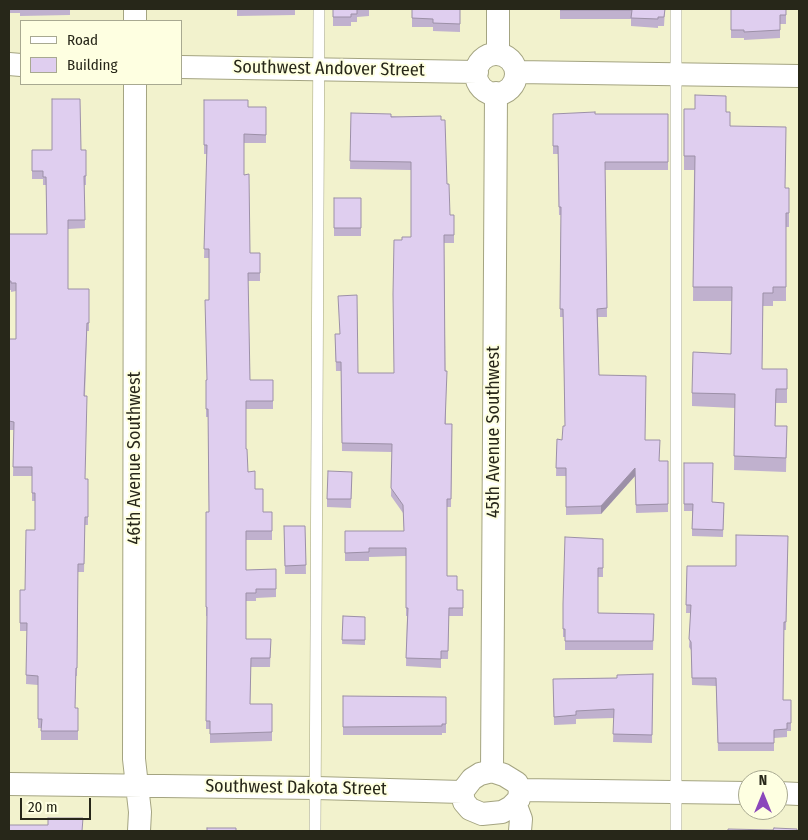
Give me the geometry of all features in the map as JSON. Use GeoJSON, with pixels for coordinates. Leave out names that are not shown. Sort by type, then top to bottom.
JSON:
{"type":"FeatureCollection","features":[{"type":"Feature","properties":{"kind":"street"},"geometry":{"type":"LineString","coordinates":[[498,9],[498,54]]}},
{"type":"Feature","properties":{"kind":"street"},"geometry":{"type":"LineString","coordinates":[[498,54],[509,58],[516,72],[515,82],[511,87],[506,91],[496,93],[486,91],[481,87],[477,72],[484,58],[498,54]]}},
{"type":"Feature","properties":{"kind":"street","name":"Southwest Andover Street"},"geometry":{"type":"LineString","coordinates":[[182,67],[477,72]]}},
{"type":"Feature","properties":{"kind":"street"},"geometry":{"type":"LineString","coordinates":[[516,72],[799,76]]}},
{"type":"Feature","properties":{"kind":"street","name":"46th Avenue Southwest"},"geometry":{"type":"LineString","coordinates":[[135,85],[134,758],[139,831]]}},
{"type":"Feature","properties":{"kind":"street","name":"45th Avenue Southwest"},"geometry":{"type":"LineString","coordinates":[[492,771],[496,93]]}},
{"type":"Feature","properties":{"kind":"street"},"geometry":{"type":"LineString","coordinates":[[478,822],[464,802],[462,792],[472,779],[480,774],[492,771],[517,783],[520,831]]}},
{"type":"Feature","properties":{"kind":"street","name":"Southwest Dakota Street"},"geometry":{"type":"LineString","coordinates":[[9,784],[462,792]]}},
{"type":"Feature","properties":{"kind":"street"},"geometry":{"type":"LineString","coordinates":[[478,822],[482,814],[502,812],[518,796],[677,792],[738,793]]}},
{"type":"Feature","properties":{"kind":"lane"},"geometry":{"type":"LineString","coordinates":[[315,831],[319,9]]}},
{"type":"Feature","properties":{"kind":"lane"},"geometry":{"type":"LineString","coordinates":[[676,9],[676,831]]}},
{"type":"Feature","properties":{"kind":"building"},"geometry":{"type":"Polygon","coordinates":[[[333,9],[357,9],[357,14],[351,14],[351,17],[333,17],[333,9]]]}},
{"type":"Feature","properties":{"kind":"building"},"geometry":{"type":"Polygon","coordinates":[[[412,9],[460,9],[460,24],[433,23],[433,19],[412,18],[412,9]]]}},
{"type":"Feature","properties":{"kind":"building"},"geometry":{"type":"Polygon","coordinates":[[[560,9],[665,9],[664,17],[658,17],[658,19],[631,18],[632,10],[560,9]]]}},
{"type":"Feature","properties":{"kind":"building"},"geometry":{"type":"Polygon","coordinates":[[[731,9],[786,9],[786,15],[780,15],[780,30],[744,32],[744,30],[731,30],[731,9]]]}},
{"type":"Feature","properties":{"kind":"building"},"geometry":{"type":"Polygon","coordinates":[[[695,95],[726,96],[726,112],[730,112],[730,126],[786,127],[785,188],[789,188],[789,213],[786,213],[786,287],[773,287],[773,293],[763,293],[762,369],[787,369],[787,389],[776,389],[775,426],[787,426],[786,458],[734,456],[735,394],[692,393],[693,352],[731,354],[732,287],[693,287],[695,156],[684,156],[684,109],[695,109],[695,95]]]}},
{"type":"Feature","properties":{"kind":"building"},"geometry":{"type":"Polygon","coordinates":[[[52,99],[80,99],[81,150],[86,150],[86,176],[84,176],[85,220],[68,220],[68,289],[89,289],[89,323],[87,323],[84,396],[87,396],[85,479],[88,479],[88,517],[85,517],[84,564],[78,564],[75,708],[78,708],[78,731],[41,731],[42,719],[38,719],[38,676],[26,675],[27,623],[20,623],[20,590],[25,590],[26,530],[35,530],[35,493],[32,493],[32,467],[13,467],[14,422],[9,421],[9,339],[16,339],[16,283],[9,281],[9,234],[47,234],[46,177],[43,177],[43,171],[32,171],[32,150],[52,150],[52,99]]]}},
{"type":"Feature","properties":{"kind":"building"},"geometry":{"type":"Polygon","coordinates":[[[204,100],[248,100],[248,107],[266,107],[266,135],[244,134],[244,175],[249,174],[250,253],[260,253],[260,273],[248,273],[250,380],[273,380],[273,401],[246,401],[246,449],[248,472],[255,471],[255,489],[263,489],[263,512],[272,512],[272,531],[246,531],[246,570],[276,569],[276,589],[256,589],[256,593],[246,593],[246,639],[271,639],[270,658],[251,658],[250,704],[272,704],[272,732],[210,734],[210,721],[206,721],[206,512],[209,512],[205,300],[209,300],[209,249],[204,249],[207,145],[204,145],[204,100]]]}},
{"type":"Feature","properties":{"kind":"building"},"geometry":{"type":"Polygon","coordinates":[[[595,112],[595,114],[668,114],[668,162],[605,162],[607,308],[597,309],[599,375],[646,376],[645,440],[660,440],[659,461],[668,461],[668,504],[636,505],[635,468],[601,506],[566,507],[566,468],[556,468],[557,439],[562,440],[563,426],[565,426],[563,309],[560,309],[561,207],[559,207],[558,146],[553,146],[553,114],[595,112]]]}},
{"type":"Feature","properties":{"kind":"building"},"geometry":{"type":"Polygon","coordinates":[[[351,113],[391,114],[391,117],[441,116],[441,120],[445,120],[447,184],[449,184],[450,215],[454,215],[454,235],[444,235],[445,371],[447,371],[445,424],[452,424],[451,499],[447,499],[447,576],[457,576],[457,590],[463,590],[463,608],[449,608],[448,651],[441,651],[441,659],[406,658],[408,608],[406,608],[406,548],[369,548],[369,552],[345,553],[345,531],[404,531],[403,505],[391,488],[392,444],[342,443],[341,362],[336,362],[335,334],[340,334],[338,296],[357,295],[358,373],[394,373],[394,240],[402,240],[402,237],[411,237],[411,162],[350,161],[351,113]]]}},
{"type":"Feature","properties":{"kind":"building"},"geometry":{"type":"Polygon","coordinates":[[[334,198],[361,198],[361,228],[334,228],[334,198]]]}},
{"type":"Feature","properties":{"kind":"building"},"geometry":{"type":"Polygon","coordinates":[[[684,463],[713,463],[712,502],[724,503],[723,530],[692,529],[693,504],[684,504],[684,463]]]}},
{"type":"Feature","properties":{"kind":"building"},"geometry":{"type":"Polygon","coordinates":[[[328,471],[352,472],[351,499],[327,499],[328,471]]]}},
{"type":"Feature","properties":{"kind":"building"},"geometry":{"type":"Polygon","coordinates":[[[284,526],[305,526],[306,565],[285,566],[284,526]]]}},
{"type":"Feature","properties":{"kind":"building"},"geometry":{"type":"Polygon","coordinates":[[[736,535],[788,536],[783,700],[791,700],[791,723],[787,723],[787,729],[774,730],[774,743],[718,743],[716,678],[692,678],[691,642],[689,639],[691,605],[686,605],[687,566],[736,566],[736,535]]]}},
{"type":"Feature","properties":{"kind":"building"},"geometry":{"type":"Polygon","coordinates":[[[565,537],[603,539],[603,568],[598,568],[598,613],[654,614],[653,641],[565,641],[563,604],[565,537]]]}},
{"type":"Feature","properties":{"kind":"building"},"geometry":{"type":"Polygon","coordinates":[[[343,616],[365,617],[365,640],[342,640],[343,616]]]}},
{"type":"Feature","properties":{"kind":"building"},"geometry":{"type":"Polygon","coordinates":[[[653,674],[652,735],[613,734],[614,709],[576,711],[576,715],[554,717],[553,679],[617,678],[617,675],[653,674]]]}},
{"type":"Feature","properties":{"kind":"building"},"geometry":{"type":"Polygon","coordinates":[[[343,696],[446,697],[446,724],[442,724],[442,726],[343,727],[343,696]]]}},
{"type":"Feature","properties":{"kind":"building"},"geometry":{"type":"Polygon","coordinates":[[[48,818],[83,818],[82,831],[9,831],[9,825],[48,825],[48,818]]]}},
{"type":"Feature","properties":{"kind":"building"},"geometry":{"type":"Polygon","coordinates":[[[207,828],[236,828],[236,831],[207,831],[207,828]]]}},
{"type":"Feature","properties":{"kind":"building"},"geometry":{"type":"Polygon","coordinates":[[[774,828],[797,829],[797,831],[728,831],[728,829],[773,830],[774,828]]]}}]}
